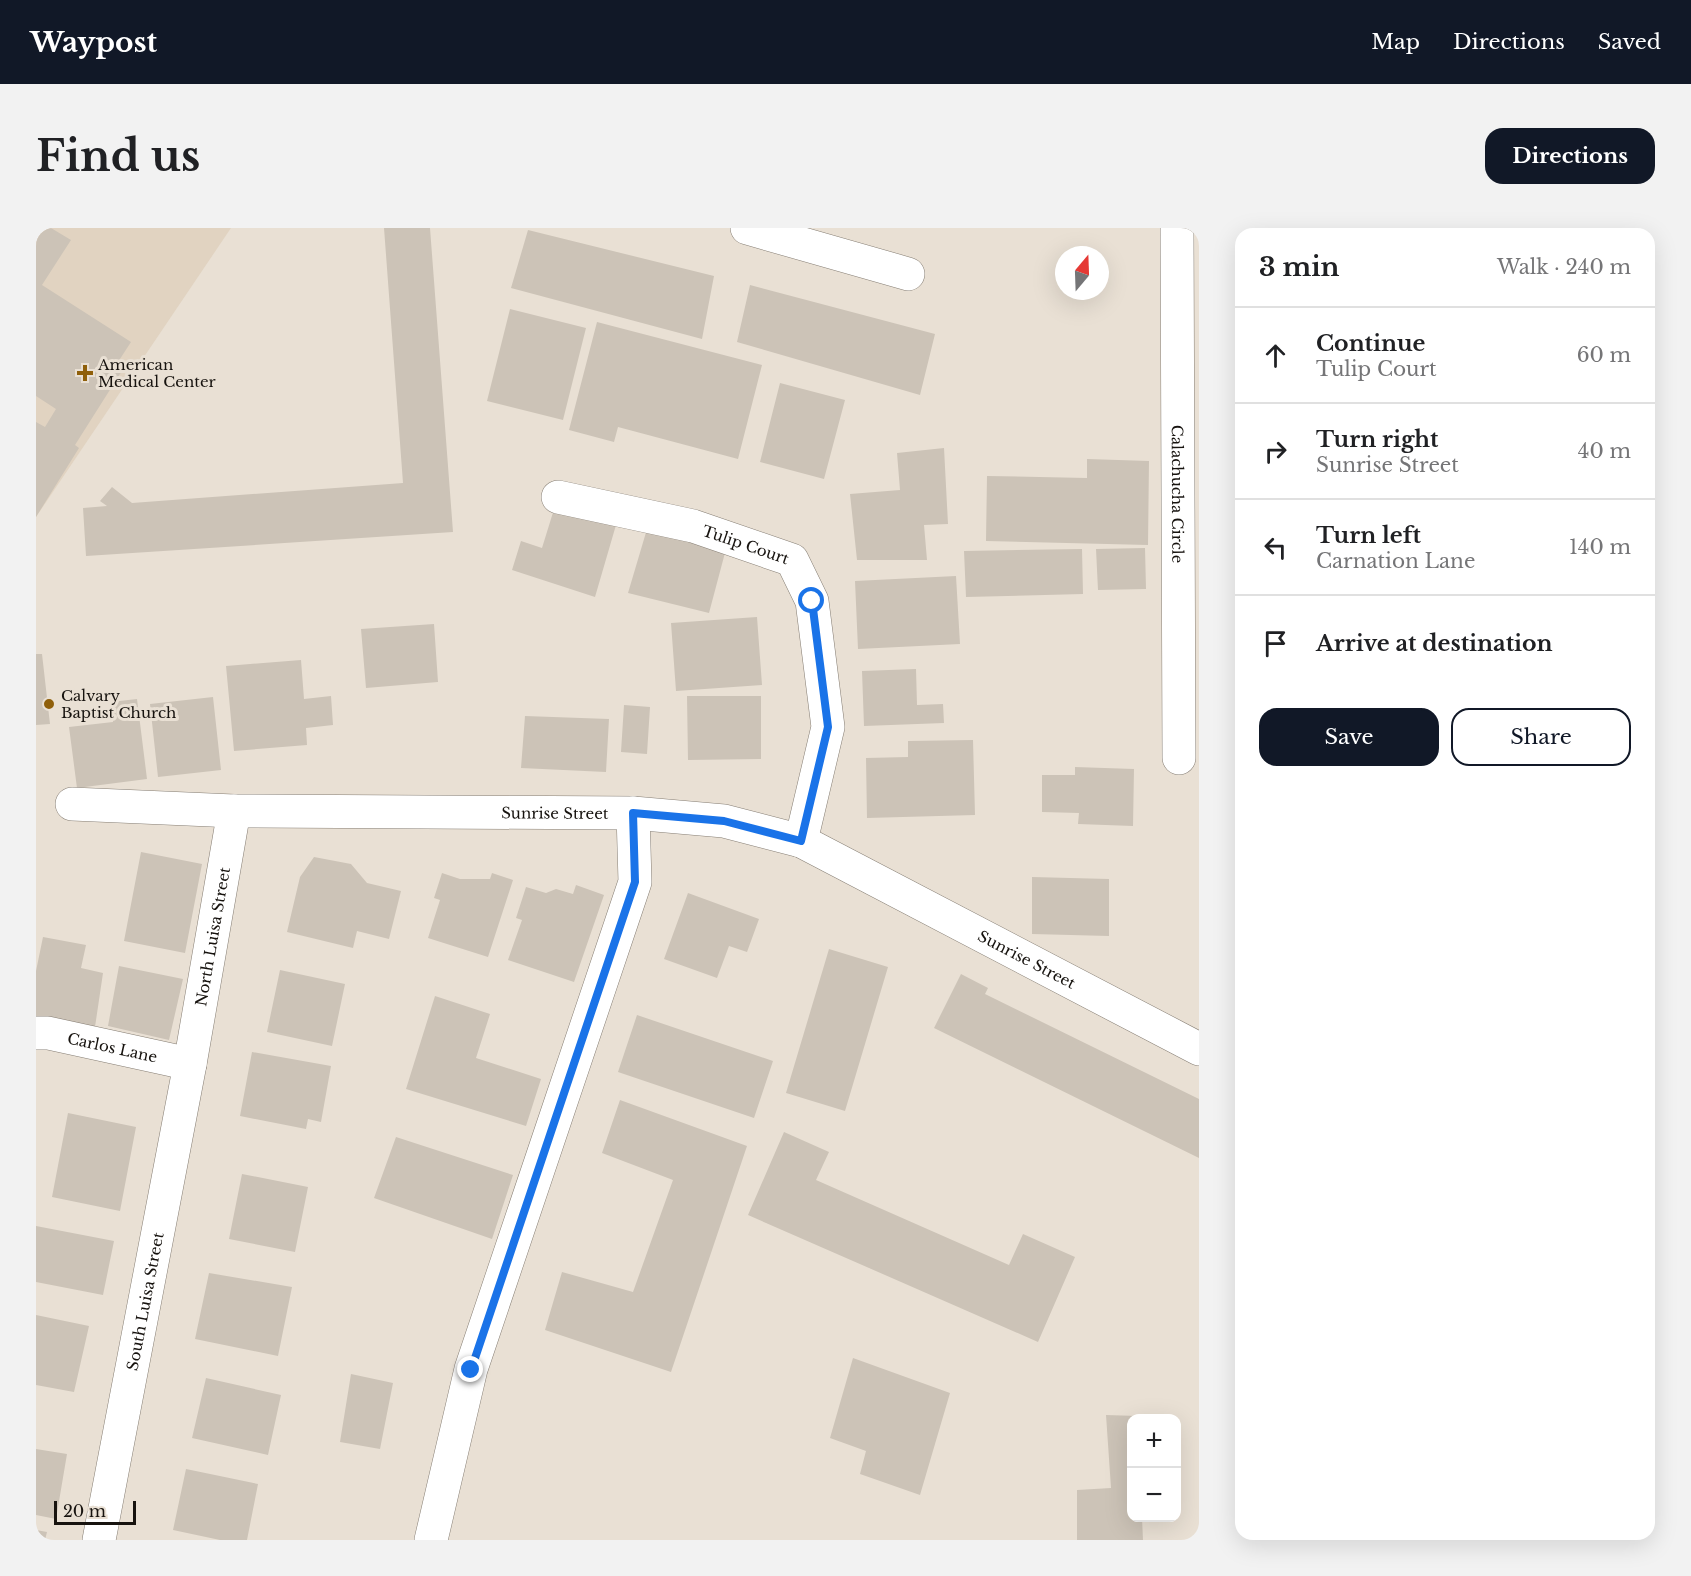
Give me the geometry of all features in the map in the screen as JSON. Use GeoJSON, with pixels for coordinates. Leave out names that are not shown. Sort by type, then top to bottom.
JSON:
{"type":"FeatureCollection","features":[{"type":"Feature","properties":{"kind":"street"},"geometry":{"type":"LineString","coordinates":[[747,228],[908,274]]}},
{"type":"Feature","properties":{"kind":"street","name":"Calachucha Circle"},"geometry":{"type":"LineString","coordinates":[[1176,228],[1179,758]]}},
{"type":"Feature","properties":{"kind":"street","name":"Tulip Court"},"geometry":{"type":"LineString","coordinates":[[558,497],[693,526],[792,560],[812,601],[828,727],[801,841]]}},
{"type":"Feature","properties":{"kind":"street","name":"Sunrise Street"},"geometry":{"type":"LineString","coordinates":[[72,804],[234,811],[633,813],[724,821],[801,841],[1199,1049]]}},
{"type":"Feature","properties":{"kind":"street","name":"North Luisa Street"},"geometry":{"type":"LineString","coordinates":[[190,1064],[234,811]]}},
{"type":"Feature","properties":{"kind":"street"},"geometry":{"type":"LineString","coordinates":[[431,1540],[471,1370],[635,882],[633,813]]}},
{"type":"Feature","properties":{"kind":"street","name":"Carlos Lane"},"geometry":{"type":"LineString","coordinates":[[36,1033],[48,1033],[190,1064]]}},
{"type":"Feature","properties":{"kind":"street","name":"South Luisa Street"},"geometry":{"type":"LineString","coordinates":[[99,1540],[190,1064]]}},
{"type":"Feature","properties":{"kind":"shaded area","name":"American Medical Center"},"geometry":{"type":"Polygon","coordinates":[[[36,228],[231,228],[36,517],[36,228]]]}},
{"type":"Feature","properties":{"kind":"building"},"geometry":{"type":"Polygon","coordinates":[[[36,228],[51,228],[71,240],[42,285],[131,342],[118,362],[125,366],[75,445],[79,448],[36,517],[36,422],[45,427],[56,409],[36,396],[36,228]]]}},
{"type":"Feature","properties":{"kind":"building"},"geometry":{"type":"Polygon","coordinates":[[[384,228],[430,228],[453,532],[86,556],[83,508],[107,506],[100,501],[112,487],[132,503],[403,483],[384,228]]]}},
{"type":"Feature","properties":{"kind":"building"},"geometry":{"type":"Polygon","coordinates":[[[528,230],[714,276],[702,339],[511,288],[528,230]]]}},
{"type":"Feature","properties":{"kind":"building"},"geometry":{"type":"Polygon","coordinates":[[[750,285],[935,334],[920,395],[737,342],[750,285]]]}},
{"type":"Feature","properties":{"kind":"building"},"geometry":{"type":"Polygon","coordinates":[[[510,309],[586,328],[563,420],[487,401],[510,309]]]}},
{"type":"Feature","properties":{"kind":"building"},"geometry":{"type":"Polygon","coordinates":[[[597,322],[762,365],[738,459],[618,427],[614,442],[569,430],[597,322]]]}},
{"type":"Feature","properties":{"kind":"building"},"geometry":{"type":"Polygon","coordinates":[[[780,383],[845,400],[824,479],[760,462],[780,383]]]}},
{"type":"Feature","properties":{"kind":"building"},"geometry":{"type":"Polygon","coordinates":[[[944,448],[948,524],[924,525],[927,560],[857,560],[850,494],[900,490],[897,453],[944,448]]]}},
{"type":"Feature","properties":{"kind":"building"},"geometry":{"type":"Polygon","coordinates":[[[1087,459],[1149,461],[1148,545],[986,541],[987,476],[1087,478],[1087,459]]]}},
{"type":"Feature","properties":{"kind":"building"},"geometry":{"type":"Polygon","coordinates":[[[555,506],[616,525],[595,597],[512,570],[521,541],[542,548],[555,506]]]}},
{"type":"Feature","properties":{"kind":"building"},"geometry":{"type":"Polygon","coordinates":[[[647,529],[726,549],[709,613],[628,593],[647,529]]]}},
{"type":"Feature","properties":{"kind":"building"},"geometry":{"type":"Polygon","coordinates":[[[1145,548],[1146,589],[1098,590],[1096,549],[1145,548]]]}},
{"type":"Feature","properties":{"kind":"building"},"geometry":{"type":"Polygon","coordinates":[[[1082,549],[1083,594],[966,597],[964,551],[1082,549]]]}},
{"type":"Feature","properties":{"kind":"building"},"geometry":{"type":"Polygon","coordinates":[[[956,576],[960,644],[858,649],[855,581],[956,576]]]}},
{"type":"Feature","properties":{"kind":"building"},"geometry":{"type":"Polygon","coordinates":[[[757,617],[762,685],[676,691],[671,623],[757,617]]]}},
{"type":"Feature","properties":{"kind":"building"},"geometry":{"type":"Polygon","coordinates":[[[434,624],[438,682],[366,688],[361,629],[434,624]]]}},
{"type":"Feature","properties":{"kind":"building"},"geometry":{"type":"Polygon","coordinates":[[[36,654],[42,654],[50,724],[36,725],[36,654]]]}},
{"type":"Feature","properties":{"kind":"building"},"geometry":{"type":"Polygon","coordinates":[[[301,660],[304,699],[331,696],[333,725],[306,728],[307,745],[234,751],[226,666],[301,660]]]}},
{"type":"Feature","properties":{"kind":"building"},"geometry":{"type":"Polygon","coordinates":[[[916,669],[917,705],[943,704],[944,723],[864,726],[862,671],[916,669]]]}},
{"type":"Feature","properties":{"kind":"building"},"geometry":{"type":"Polygon","coordinates":[[[687,696],[761,696],[761,759],[688,760],[687,696]]]}},
{"type":"Feature","properties":{"kind":"building"},"geometry":{"type":"Polygon","coordinates":[[[213,697],[221,770],[158,777],[150,704],[213,697]]]}},
{"type":"Feature","properties":{"kind":"building"},"geometry":{"type":"Polygon","coordinates":[[[137,699],[147,779],[77,788],[69,727],[113,722],[111,702],[137,699]]]}},
{"type":"Feature","properties":{"kind":"building"},"geometry":{"type":"Polygon","coordinates":[[[624,705],[650,707],[647,754],[621,752],[624,705]]]}},
{"type":"Feature","properties":{"kind":"building"},"geometry":{"type":"Polygon","coordinates":[[[525,716],[609,719],[606,772],[521,768],[525,716]]]}},
{"type":"Feature","properties":{"kind":"building"},"geometry":{"type":"Polygon","coordinates":[[[973,740],[975,815],[867,818],[866,758],[908,757],[908,741],[973,740]]]}},
{"type":"Feature","properties":{"kind":"building"},"geometry":{"type":"Polygon","coordinates":[[[1075,767],[1134,769],[1133,826],[1078,824],[1079,813],[1042,812],[1042,775],[1075,775],[1075,767]]]}},
{"type":"Feature","properties":{"kind":"building"},"geometry":{"type":"Polygon","coordinates":[[[141,852],[202,864],[185,953],[124,941],[141,852]]]}},
{"type":"Feature","properties":{"kind":"building"},"geometry":{"type":"Polygon","coordinates":[[[314,857],[351,864],[367,883],[401,891],[389,939],[357,931],[353,948],[287,932],[300,877],[314,857]]]}},
{"type":"Feature","properties":{"kind":"building"},"geometry":{"type":"Polygon","coordinates":[[[442,873],[460,879],[490,879],[492,873],[513,880],[488,957],[428,938],[440,900],[434,898],[442,873]]]}},
{"type":"Feature","properties":{"kind":"building"},"geometry":{"type":"Polygon","coordinates":[[[1032,877],[1109,879],[1109,936],[1032,934],[1032,877]]]}},
{"type":"Feature","properties":{"kind":"building"},"geometry":{"type":"Polygon","coordinates":[[[576,885],[604,895],[574,982],[508,960],[522,920],[516,918],[526,887],[546,893],[556,889],[573,894],[576,885]]]}},
{"type":"Feature","properties":{"kind":"building"},"geometry":{"type":"Polygon","coordinates":[[[688,893],[759,919],[747,952],[729,946],[717,978],[664,959],[688,893]]]}},
{"type":"Feature","properties":{"kind":"building"},"geometry":{"type":"Polygon","coordinates":[[[43,937],[86,945],[81,968],[103,973],[95,1027],[36,1017],[36,971],[43,937]]]}},
{"type":"Feature","properties":{"kind":"building"},"geometry":{"type":"Polygon","coordinates":[[[829,949],[888,967],[845,1111],[786,1093],[829,949]]]}},
{"type":"Feature","properties":{"kind":"building"},"geometry":{"type":"Polygon","coordinates":[[[119,966],[183,979],[169,1040],[108,1026],[119,966]]]}},
{"type":"Feature","properties":{"kind":"building"},"geometry":{"type":"Polygon","coordinates":[[[280,970],[345,984],[332,1046],[267,1032],[280,970]]]}},
{"type":"Feature","properties":{"kind":"building"},"geometry":{"type":"Polygon","coordinates":[[[961,974],[988,988],[985,994],[1199,1099],[1199,1158],[934,1028],[961,974]]]}},
{"type":"Feature","properties":{"kind":"building"},"geometry":{"type":"Polygon","coordinates":[[[435,996],[490,1014],[476,1058],[541,1079],[526,1126],[406,1089],[435,996]]]}},
{"type":"Feature","properties":{"kind":"building"},"geometry":{"type":"Polygon","coordinates":[[[637,1015],[773,1061],[754,1118],[618,1072],[637,1015]]]}},
{"type":"Feature","properties":{"kind":"building"},"geometry":{"type":"Polygon","coordinates":[[[252,1052],[331,1066],[321,1122],[308,1119],[306,1129],[240,1116],[252,1052]]]}},
{"type":"Feature","properties":{"kind":"building"},"geometry":{"type":"Polygon","coordinates":[[[620,1100],[747,1146],[671,1372],[545,1330],[562,1272],[633,1292],[673,1180],[602,1153],[620,1100]]]}},
{"type":"Feature","properties":{"kind":"building"},"geometry":{"type":"Polygon","coordinates":[[[68,1113],[136,1127],[120,1211],[52,1197],[68,1113]]]}},
{"type":"Feature","properties":{"kind":"building"},"geometry":{"type":"Polygon","coordinates":[[[784,1132],[829,1152],[816,1180],[1009,1265],[1023,1234],[1075,1257],[1038,1342],[748,1215],[784,1132]]]}},
{"type":"Feature","properties":{"kind":"building"},"geometry":{"type":"Polygon","coordinates":[[[396,1137],[513,1175],[492,1239],[374,1198],[396,1137]]]}},
{"type":"Feature","properties":{"kind":"building"},"geometry":{"type":"Polygon","coordinates":[[[242,1174],[308,1187],[295,1252],[229,1239],[242,1174]]]}},
{"type":"Feature","properties":{"kind":"building"},"geometry":{"type":"Polygon","coordinates":[[[36,1226],[114,1241],[103,1295],[36,1282],[36,1226]]]}},
{"type":"Feature","properties":{"kind":"building"},"geometry":{"type":"Polygon","coordinates":[[[209,1273],[292,1287],[278,1356],[195,1339],[209,1273]]]}},
{"type":"Feature","properties":{"kind":"building"},"geometry":{"type":"Polygon","coordinates":[[[36,1315],[89,1326],[74,1392],[36,1385],[36,1315]]]}},
{"type":"Feature","properties":{"kind":"building"},"geometry":{"type":"Polygon","coordinates":[[[853,1358],[950,1393],[920,1495],[860,1474],[866,1451],[830,1438],[853,1358]]]}},
{"type":"Feature","properties":{"kind":"building"},"geometry":{"type":"Polygon","coordinates":[[[351,1374],[393,1383],[380,1449],[340,1442],[351,1374]]]}},
{"type":"Feature","properties":{"kind":"building"},"geometry":{"type":"Polygon","coordinates":[[[206,1378],[281,1395],[268,1455],[192,1438],[206,1378]]]}},
{"type":"Feature","properties":{"kind":"building"},"geometry":{"type":"Polygon","coordinates":[[[1106,1415],[1127,1416],[1127,1522],[1142,1522],[1143,1540],[1077,1540],[1077,1490],[1111,1488],[1106,1415]]]}},
{"type":"Feature","properties":{"kind":"building"},"geometry":{"type":"Polygon","coordinates":[[[36,1449],[67,1454],[56,1519],[36,1515],[36,1449]]]}},
{"type":"Feature","properties":{"kind":"building"},"geometry":{"type":"Polygon","coordinates":[[[186,1469],[258,1484],[247,1540],[220,1540],[173,1530],[186,1469]]]}},
{"type":"Feature","properties":{"kind":"building"},"geometry":{"type":"Polygon","coordinates":[[[36,1530],[47,1532],[45,1540],[36,1540],[36,1530]]]}},
{"type":"Feature","properties":{"kind":"place","name":"American Medical Center"},"geometry":{"type":"Point","coordinates":[85,373]}},
{"type":"Feature","properties":{"kind":"place","name":"Calvary Baptist Church"},"geometry":{"type":"Point","coordinates":[49,704]}},
{"type":"Feature","properties":{"kind":"route"},"geometry":{"type":"LineString","coordinates":[[471,1370],[635,882],[633,813],[724,821],[801,841],[828,727],[812,601]]}}]}
